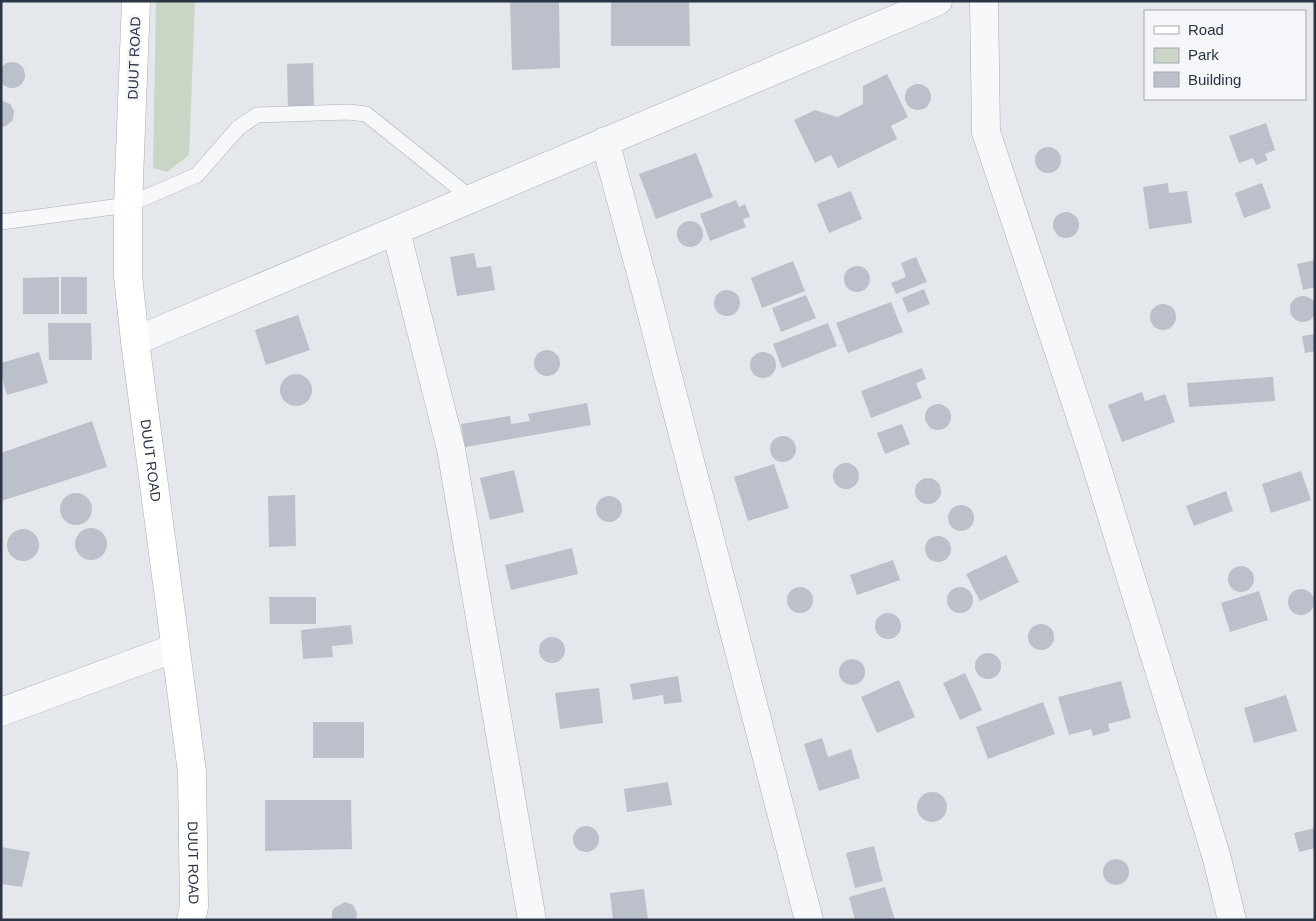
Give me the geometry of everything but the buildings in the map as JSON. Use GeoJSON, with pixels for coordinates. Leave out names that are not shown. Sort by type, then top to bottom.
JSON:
{"type":"FeatureCollection","features":[{"type":"Feature","properties":{"kind":"main road","name":"DUUT ROAD"},"geometry":{"type":"LineString","coordinates":[[136,1],[128,205],[128,276],[192,772],[194,907],[191,920]]}},
{"type":"Feature","properties":{"kind":"street"},"geometry":{"type":"LineString","coordinates":[[135,341],[938,1]]}},
{"type":"Feature","properties":{"kind":"street"},"geometry":{"type":"LineString","coordinates":[[984,1],[986,132],[1091,448],[1216,855],[1232,920]]}},
{"type":"Feature","properties":{"kind":"street"},"geometry":{"type":"LineString","coordinates":[[605,142],[645,288],[809,920]]}},
{"type":"Feature","properties":{"kind":"street"},"geometry":{"type":"LineString","coordinates":[[396,231],[451,449],[532,920]]}},
{"type":"Feature","properties":{"kind":"street"},"geometry":{"type":"LineString","coordinates":[[1,712],[175,648]]}},
{"type":"Feature","properties":{"kind":"lane"},"geometry":{"type":"LineString","coordinates":[[1,222],[128,205],[197,175],[238,128],[257,115],[348,112],[366,114],[471,198]]}},
{"type":"Feature","properties":{"kind":"green space"},"geometry":{"type":"Polygon","coordinates":[[[156,1],[195,1],[189,155],[167,172],[153,168],[156,1]]]}}]}
